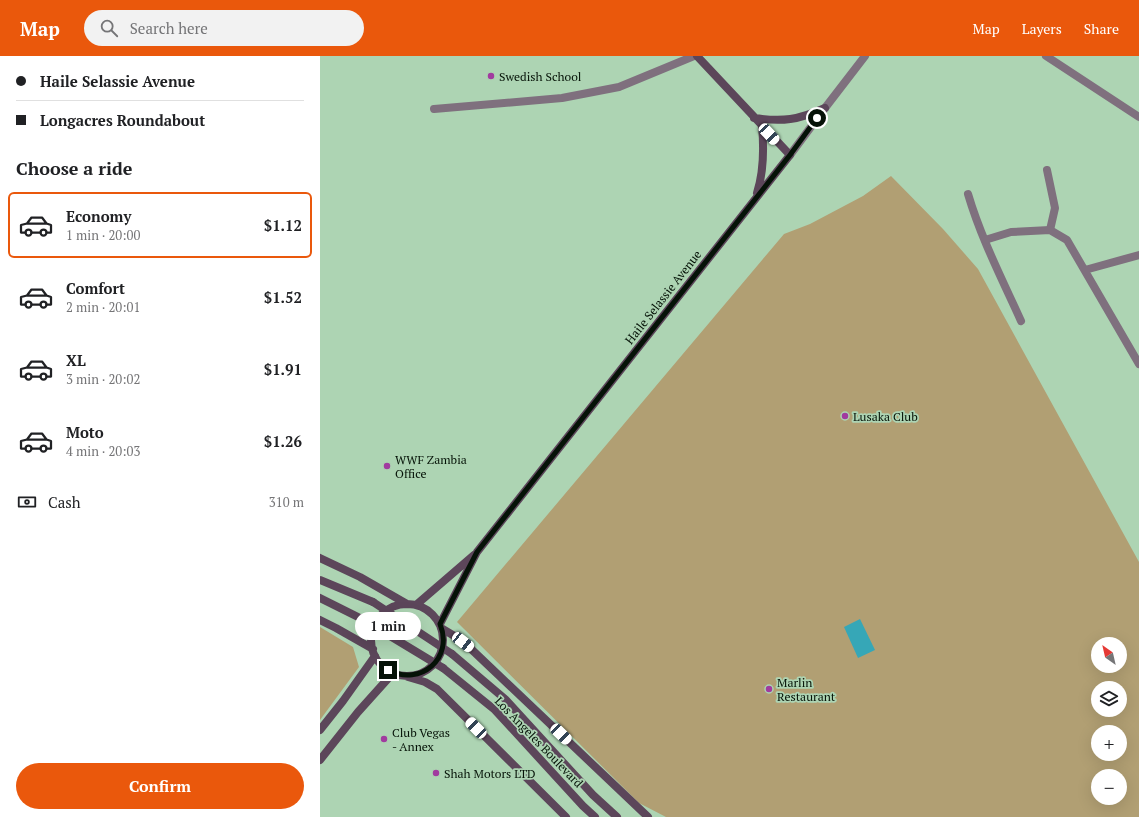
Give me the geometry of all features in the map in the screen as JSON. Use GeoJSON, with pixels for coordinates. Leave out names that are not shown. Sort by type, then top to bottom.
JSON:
{"type":"FeatureCollection","features":[{"type":"Feature","properties":{"kind":"main road"},"geometry":{"type":"LineString","coordinates":[[695,56],[790,155]]}},
{"type":"Feature","properties":{"kind":"main road"},"geometry":{"type":"LineString","coordinates":[[754,118],[772,120],[791,119],[808,115],[825,108]]}},
{"type":"Feature","properties":{"kind":"main road"},"geometry":{"type":"LineString","coordinates":[[756,197],[763,164],[762,126]]}},
{"type":"Feature","properties":{"kind":"main road","name":"Haile Selassie Avenue"},"geometry":{"type":"LineString","coordinates":[[440,626],[477,552],[790,155]]}},
{"type":"Feature","properties":{"kind":"main road","name":"Haile Selassie Avenue"},"geometry":{"type":"LineString","coordinates":[[412,604],[477,552]]}},
{"type":"Feature","properties":{"kind":"main road"},"geometry":{"type":"LineString","coordinates":[[320,558],[430,612],[440,626],[443,634],[443,647],[434,664],[423,672],[417,674],[404,676],[395,674]]}},
{"type":"Feature","properties":{"kind":"main road","name":"Los Angeles Boulevard"},"geometry":{"type":"LineString","coordinates":[[320,580],[373,602],[452,654],[505,699],[593,795],[617,817]]}},
{"type":"Feature","properties":{"kind":"main road","name":"Los Angeles Boulevard"},"geometry":{"type":"LineString","coordinates":[[320,598],[362,619],[443,668],[495,710],[583,806],[595,817]]}},
{"type":"Feature","properties":{"kind":"main road"},"geometry":{"type":"LineString","coordinates":[[412,604],[399,605],[384,612],[379,618],[372,633],[371,641],[374,653],[378,660],[384,668],[395,674],[424,682],[437,689],[566,817]]}},
{"type":"Feature","properties":{"kind":"main road"},"geometry":{"type":"LineString","coordinates":[[320,620],[336,628],[374,653]]}},
{"type":"Feature","properties":{"kind":"main road","name":"Los Angeles Boulevard"},"geometry":{"type":"LineString","coordinates":[[440,626],[475,652],[648,817]]}},
{"type":"Feature","properties":{"kind":"main road"},"geometry":{"type":"LineString","coordinates":[[320,730],[343,701],[374,653]]}},
{"type":"Feature","properties":{"kind":"main road"},"geometry":{"type":"LineString","coordinates":[[320,760],[358,712],[395,674]]}},
{"type":"Feature","properties":{"kind":"street"},"geometry":{"type":"LineString","coordinates":[[434,108],[562,98],[619,87],[695,56]]}},
{"type":"Feature","properties":{"kind":"street","name":"Haile Selassie Avenue"},"geometry":{"type":"LineString","coordinates":[[790,155],[865,56]]}},
{"type":"Feature","properties":{"kind":"street"},"geometry":{"type":"LineString","coordinates":[[1046,56],[1139,117]]}},
{"type":"Feature","properties":{"kind":"street"},"geometry":{"type":"LineString","coordinates":[[1047,170],[1055,208],[1050,230]]}},
{"type":"Feature","properties":{"kind":"street"},"geometry":{"type":"LineString","coordinates":[[968,194],[985,240],[1021,320]]}},
{"type":"Feature","properties":{"kind":"street"},"geometry":{"type":"LineString","coordinates":[[985,240],[1011,232],[1050,230],[1067,240],[1139,364]]}},
{"type":"Feature","properties":{"kind":"street"},"geometry":{"type":"LineString","coordinates":[[1085,270],[1139,255]]}},
{"type":"Feature","properties":{"kind":"shaded area","name":"Lusaka Club"},"geometry":{"type":"Polygon","coordinates":[[[891,176],[943,229],[978,269],[1139,562],[1139,817],[666,817],[639,803],[457,622],[784,234],[810,224],[863,196],[891,176]]]}},
{"type":"Feature","properties":{"kind":"shaded area"},"geometry":{"type":"Polygon","coordinates":[[[320,627],[353,647],[359,667],[320,720],[320,627]]]}},
{"type":"Feature","properties":{"kind":"water"},"geometry":{"type":"Polygon","coordinates":[[[860,619],[875,650],[858,658],[844,627],[860,619]]]}},
{"type":"Feature","properties":{"kind":"place","name":"Swedish School"},"geometry":{"type":"Point","coordinates":[491,76]}},
{"type":"Feature","properties":{"kind":"place","name":"Lusaka Club"},"geometry":{"type":"Point","coordinates":[845,416]}},
{"type":"Feature","properties":{"kind":"place","name":"WWF Zambia Office"},"geometry":{"type":"Point","coordinates":[387,466]}},
{"type":"Feature","properties":{"kind":"place","name":"Marlin Restaurant"},"geometry":{"type":"Point","coordinates":[769,689]}},
{"type":"Feature","properties":{"kind":"place","name":"Club Vegas - Annex"},"geometry":{"type":"Point","coordinates":[384,739]}},
{"type":"Feature","properties":{"kind":"place","name":"Shah Motors LTD"},"geometry":{"type":"Point","coordinates":[436,773]}},
{"type":"Feature","properties":{"kind":"route"},"geometry":{"type":"LineString","coordinates":[[388,670],[404,676],[417,674],[429,669],[438,659],[443,647],[443,634],[440,624],[477,552],[790,155],[817,118]]}}]}
